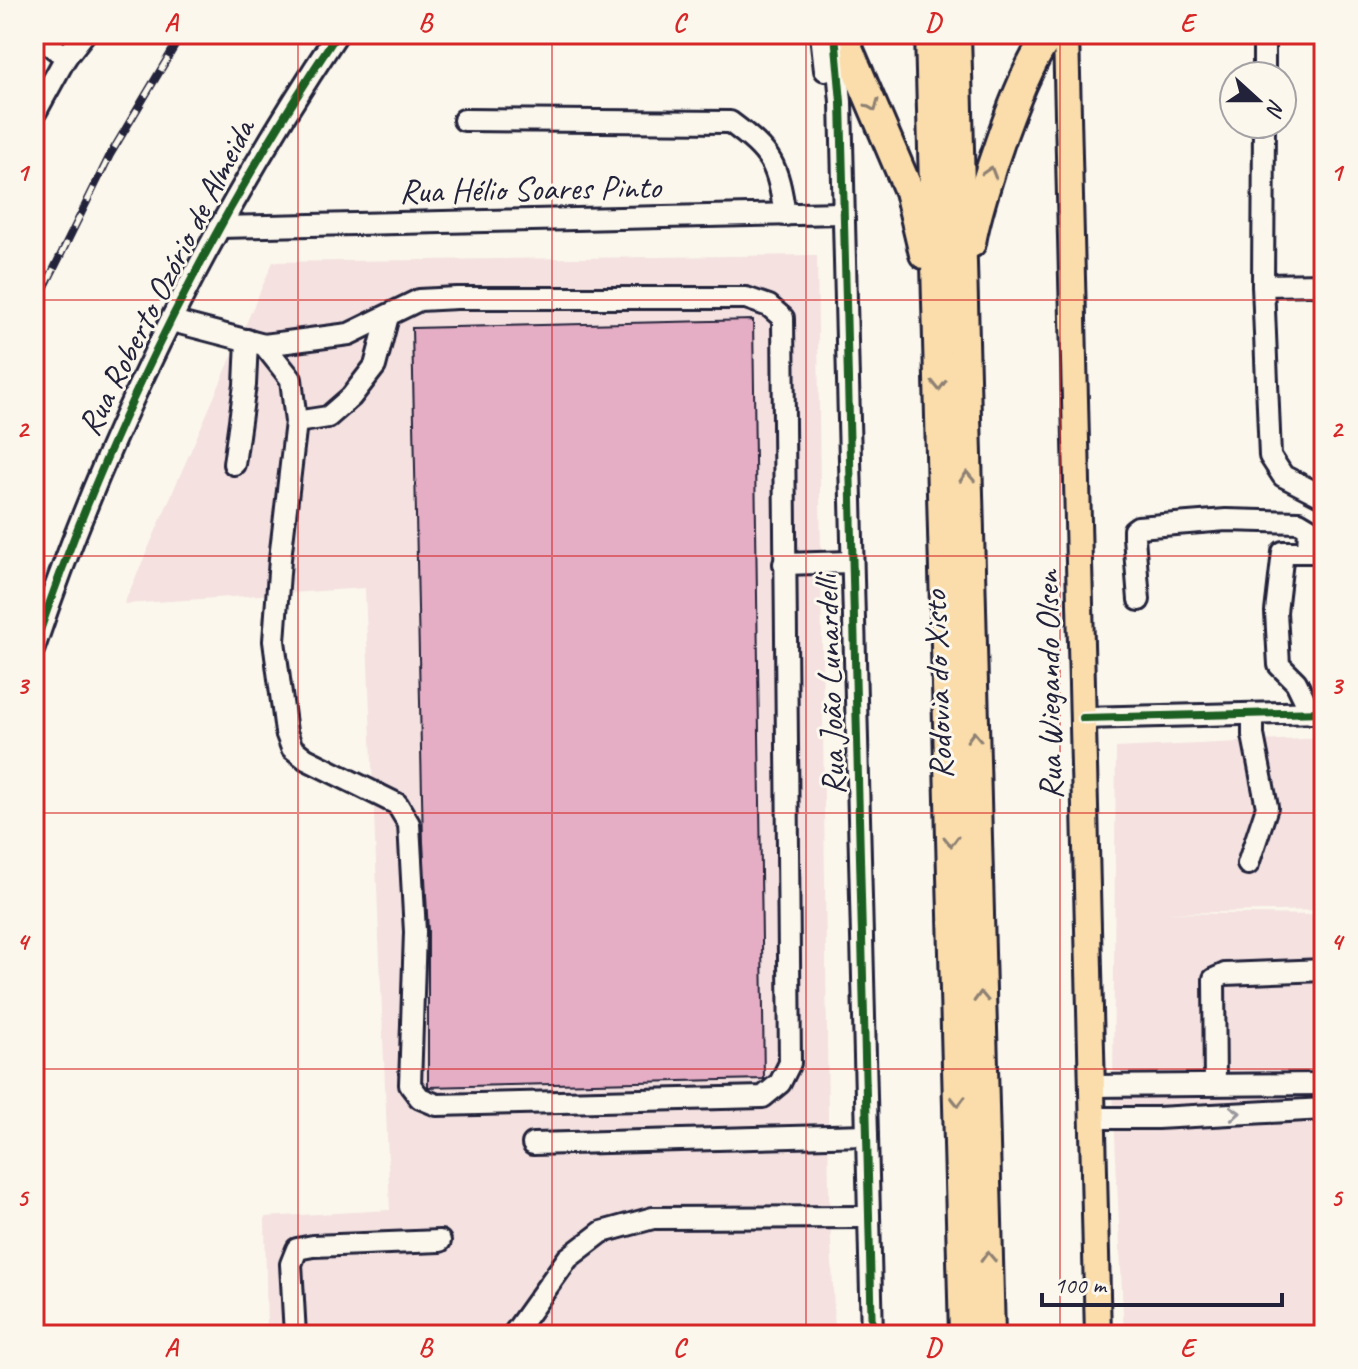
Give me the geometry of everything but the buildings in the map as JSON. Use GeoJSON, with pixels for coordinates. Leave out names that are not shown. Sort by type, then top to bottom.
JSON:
{"type":"FeatureCollection","features":[{"type":"Feature","properties":{"kind":"highway"},"geometry":{"type":"LineString","coordinates":[[842,34],[909,191],[950,305]]}},
{"type":"Feature","properties":{"kind":"highway","name":"Rodovia do Xisto"},"geometry":{"type":"LineString","coordinates":[[930,34],[950,305],[990,1335]]}},
{"type":"Feature","properties":{"kind":"highway","name":"Rodovia do Xisto"},"geometry":{"type":"LineString","coordinates":[[956,34],[950,305],[964,1335]]}},
{"type":"Feature","properties":{"kind":"highway"},"geometry":{"type":"LineString","coordinates":[[950,305],[994,160],[1037,50],[1052,34]]}},
{"type":"Feature","properties":{"kind":"main road","name":"Rua Wiegando Olsen"},"geometry":{"type":"LineString","coordinates":[[1066,34],[1098,1335]]}},
{"type":"Feature","properties":{"kind":"street"},"geometry":{"type":"LineString","coordinates":[[35,34],[66,57]]}},
{"type":"Feature","properties":{"kind":"street"},"geometry":{"type":"LineString","coordinates":[[34,115],[66,57],[84,34]]}},
{"type":"Feature","properties":{"kind":"street","name":"Rua Roberto Ozório de Almeida"},"geometry":{"type":"LineString","coordinates":[[34,648],[79,526],[119,431],[172,321],[219,227],[337,34]]}},
{"type":"Feature","properties":{"kind":"street","name":"Rua João Lunardelli"},"geometry":{"type":"LineString","coordinates":[[821,34],[842,213]]}},
{"type":"Feature","properties":{"kind":"street","name":"Rua João Lunardelli"},"geometry":{"type":"LineString","coordinates":[[835,34],[841,102],[872,1335]]}},
{"type":"Feature","properties":{"kind":"street"},"geometry":{"type":"LineString","coordinates":[[1264,34],[1264,60]]}},
{"type":"Feature","properties":{"kind":"street"},"geometry":{"type":"LineString","coordinates":[[464,120],[730,122],[756,142],[778,172],[785,215]]}},
{"type":"Feature","properties":{"kind":"street"},"geometry":{"type":"LineString","coordinates":[[1264,140],[1263,285],[1270,456],[1283,476],[1324,497]]}},
{"type":"Feature","properties":{"kind":"street","name":"Rua Hélio Soares Pinto"},"geometry":{"type":"LineString","coordinates":[[219,227],[842,213]]}},
{"type":"Feature","properties":{"kind":"street"},"geometry":{"type":"LineString","coordinates":[[1263,285],[1324,284]]}},
{"type":"Feature","properties":{"kind":"street"},"geometry":{"type":"LineString","coordinates":[[172,321],[256,342],[349,334],[419,300],[457,298],[746,298],[769,306],[783,318],[790,1063],[780,1083],[763,1097],[437,1105],[420,1098],[410,1085],[415,932],[409,824],[397,804],[306,759],[292,748],[286,732],[274,641],[296,422],[291,379],[256,342]]}},
{"type":"Feature","properties":{"kind":"street"},"geometry":{"type":"LineString","coordinates":[[296,422],[328,417],[351,397],[375,366],[388,316]]}},
{"type":"Feature","properties":{"kind":"street"},"geometry":{"type":"LineString","coordinates":[[234,464],[245,385],[256,342]]}},
{"type":"Feature","properties":{"kind":"street"},"geometry":{"type":"LineString","coordinates":[[1139,600],[1134,537],[1134,530],[1138,527],[1226,520],[1299,522],[1309,528],[1316,552],[1283,552],[1276,612],[1279,665],[1296,682],[1317,713]]}},
{"type":"Feature","properties":{"kind":"street"},"geometry":{"type":"LineString","coordinates":[[784,564],[851,562]]}},
{"type":"Feature","properties":{"kind":"street"},"geometry":{"type":"LineString","coordinates":[[1083,718],[1317,713]]}},
{"type":"Feature","properties":{"kind":"street"},"geometry":{"type":"LineString","coordinates":[[1248,864],[1267,807],[1253,735],[1253,714]]}},
{"type":"Feature","properties":{"kind":"street"},"geometry":{"type":"LineString","coordinates":[[1215,1084],[1214,979],[1225,974],[1324,970]]}},
{"type":"Feature","properties":{"kind":"street"},"geometry":{"type":"LineString","coordinates":[[1092,1086],[1324,1084]]}},
{"type":"Feature","properties":{"kind":"street"},"geometry":{"type":"LineString","coordinates":[[1092,1118],[1157,1118],[1324,1109]]}},
{"type":"Feature","properties":{"kind":"street"},"geometry":{"type":"LineString","coordinates":[[533,1144],[867,1135]]}},
{"type":"Feature","properties":{"kind":"street"},"geometry":{"type":"LineString","coordinates":[[513,1335],[568,1258],[602,1232],[653,1218],[869,1217]]}},
{"type":"Feature","properties":{"kind":"street"},"geometry":{"type":"LineString","coordinates":[[295,1335],[291,1264],[297,1249],[440,1241]]}},
{"type":"Feature","properties":{"kind":"shaded area"},"geometry":{"type":"Polygon","coordinates":[[[817,255],[829,1196],[835,1335],[267,1335],[265,1217],[390,1210],[365,588],[124,604],[273,262],[817,255]]]}},
{"type":"Feature","properties":{"kind":"shaded area"},"geometry":{"type":"Polygon","coordinates":[[[1324,738],[1324,910],[1165,913],[1324,915],[1324,1335],[1124,1335],[1113,1091],[1116,748],[1324,738]]]}},
{"type":"Feature","properties":{"kind":"railway"},"geometry":{"type":"LineString","coordinates":[[34,309],[110,155],[182,34]]}},
{"type":"Feature","properties":{"kind":"cycle path"},"geometry":{"type":"LineString","coordinates":[[34,648],[94,487],[166,331],[247,180],[337,34]]}},
{"type":"Feature","properties":{"kind":"cycle path"},"geometry":{"type":"LineString","coordinates":[[835,34],[841,102],[872,1335]]}},
{"type":"Feature","properties":{"kind":"cycle path"},"geometry":{"type":"LineString","coordinates":[[1083,718],[1324,712]]}}]}
